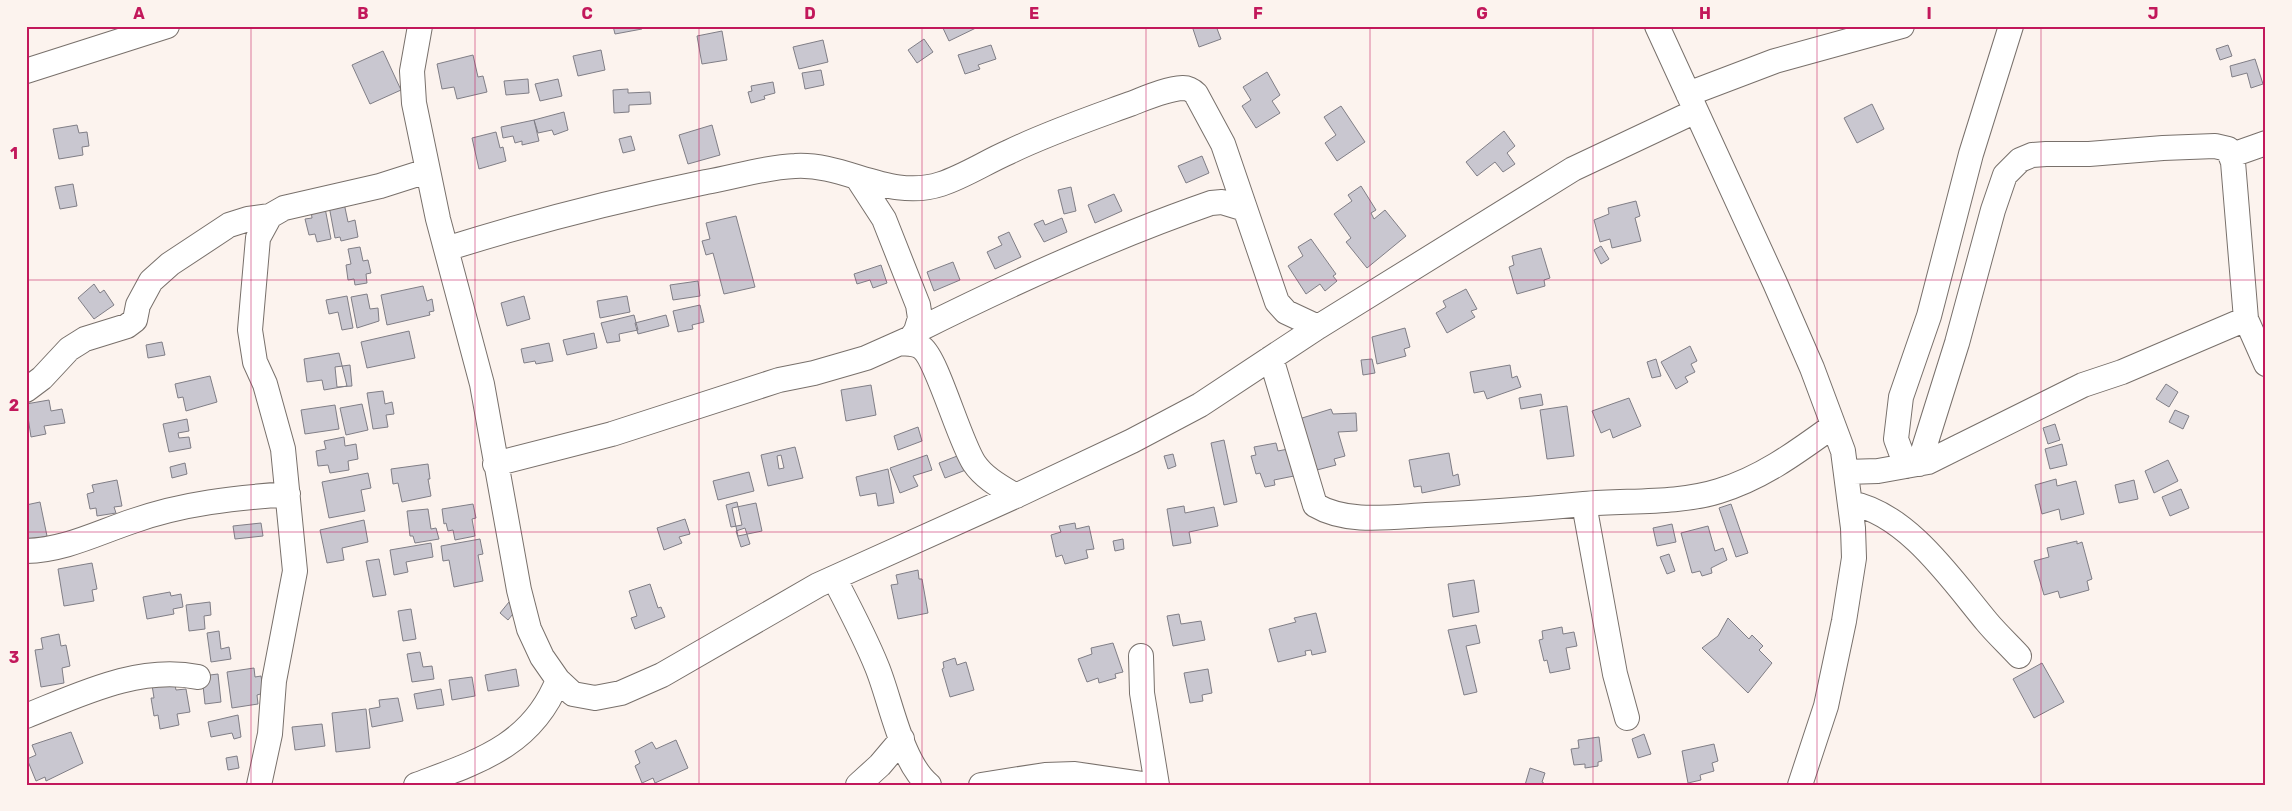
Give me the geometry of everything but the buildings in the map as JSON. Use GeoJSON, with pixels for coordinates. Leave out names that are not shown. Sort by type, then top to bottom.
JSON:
{"type":"FeatureCollection","features":[{"type":"Feature","properties":{"kind":"street"},"geometry":{"type":"LineString","coordinates":[[26,71],[167,26]]}},
{"type":"Feature","properties":{"kind":"street"},"geometry":{"type":"LineString","coordinates":[[420,26],[412,71],[414,103],[427,171],[482,384],[519,590],[529,629],[542,657],[558,680],[573,694],[595,698],[621,693],[662,675],[834,578],[1016,496],[1132,441],[1200,405],[1318,327],[1574,169],[1692,102],[1775,61],[1902,26]]}},
{"type":"Feature","properties":{"kind":"street"},"geometry":{"type":"LineString","coordinates":[[1657,26],[1775,282],[1843,451],[1850,502],[1854,558],[1844,621],[1826,706],[1800,785]]}},
{"type":"Feature","properties":{"kind":"street"},"geometry":{"type":"LineString","coordinates":[[1913,465],[1896,439],[1901,397],[1929,316],[1969,164],[2011,26]]}},
{"type":"Feature","properties":{"kind":"street"},"geometry":{"type":"LineString","coordinates":[[446,249],[565,214],[678,188],[784,167],[824,167],[885,186],[915,188],[939,185],[967,174],[1008,152],[1067,128],[1155,95],[1184,88],[1192,90],[1196,94],[1222,144],[1277,302],[1286,312],[1318,327]]}},
{"type":"Feature","properties":{"kind":"street"},"geometry":{"type":"LineString","coordinates":[[2232,155],[2266,143]]}},
{"type":"Feature","properties":{"kind":"street"},"geometry":{"type":"LineString","coordinates":[[1913,465],[1957,344],[1993,210],[2006,175],[2020,160],[2032,155],[2089,154],[2215,146],[2228,149],[2232,155],[2246,319],[2266,364]]}},
{"type":"Feature","properties":{"kind":"street"},"geometry":{"type":"LineString","coordinates":[[26,390],[42,378],[69,348],[85,340],[127,326],[135,320],[138,305],[151,281],[170,264],[229,225],[248,219],[270,216],[299,204],[380,186],[427,171]]}},
{"type":"Feature","properties":{"kind":"street"},"geometry":{"type":"LineString","coordinates":[[858,178],[884,220],[918,305],[920,318],[908,338]]}},
{"type":"Feature","properties":{"kind":"street"},"geometry":{"type":"LineString","coordinates":[[495,464],[612,434],[779,380],[836,367],[908,338],[1002,289],[1150,224],[1211,203],[1222,202],[1245,209]]}},
{"type":"Feature","properties":{"kind":"street"},"geometry":{"type":"LineString","coordinates":[[259,785],[270,734],[274,681],[295,571],[283,448],[265,384],[255,362],[250,330],[258,238],[270,216]]}},
{"type":"Feature","properties":{"kind":"street"},"geometry":{"type":"LineString","coordinates":[[1846,472],[1928,462],[1960,448],[2083,385],[2122,372],[2246,319]]}},
{"type":"Feature","properties":{"kind":"street"},"geometry":{"type":"LineString","coordinates":[[908,338],[913,344],[927,353],[962,440],[974,464],[988,479],[1016,496]]}},
{"type":"Feature","properties":{"kind":"street"},"geometry":{"type":"LineString","coordinates":[[1271,358],[1315,505],[1328,512],[1370,518],[1519,511],[1584,504],[1657,500],[1717,492],[1738,485],[1779,464],[1833,426]]}},
{"type":"Feature","properties":{"kind":"street"},"geometry":{"type":"LineString","coordinates":[[26,551],[65,546],[133,520],[194,504],[288,494]]}},
{"type":"Feature","properties":{"kind":"street"},"geometry":{"type":"LineString","coordinates":[[1850,502],[1863,505],[1875,511],[1912,537],[1938,563],[2019,656]]}},
{"type":"Feature","properties":{"kind":"street"},"geometry":{"type":"LineString","coordinates":[[1584,504],[1615,674],[1627,718]]}},
{"type":"Feature","properties":{"kind":"street"},"geometry":{"type":"LineString","coordinates":[[834,578],[877,668],[915,769],[929,785]]}},
{"type":"Feature","properties":{"kind":"street"},"geometry":{"type":"LineString","coordinates":[[1141,656],[1142,694],[1157,785]]}},
{"type":"Feature","properties":{"kind":"street"},"geometry":{"type":"LineString","coordinates":[[26,716],[87,692],[143,675],[167,672],[198,677]]}},
{"type":"Feature","properties":{"kind":"street"},"geometry":{"type":"LineString","coordinates":[[416,785],[477,763],[512,741],[533,723],[550,701],[558,680]]}},
{"type":"Feature","properties":{"kind":"street"},"geometry":{"type":"LineString","coordinates":[[858,785],[880,765],[902,738]]}},
{"type":"Feature","properties":{"kind":"street"},"geometry":{"type":"LineString","coordinates":[[981,785],[1045,775],[1075,774],[1150,785]]}}]}
